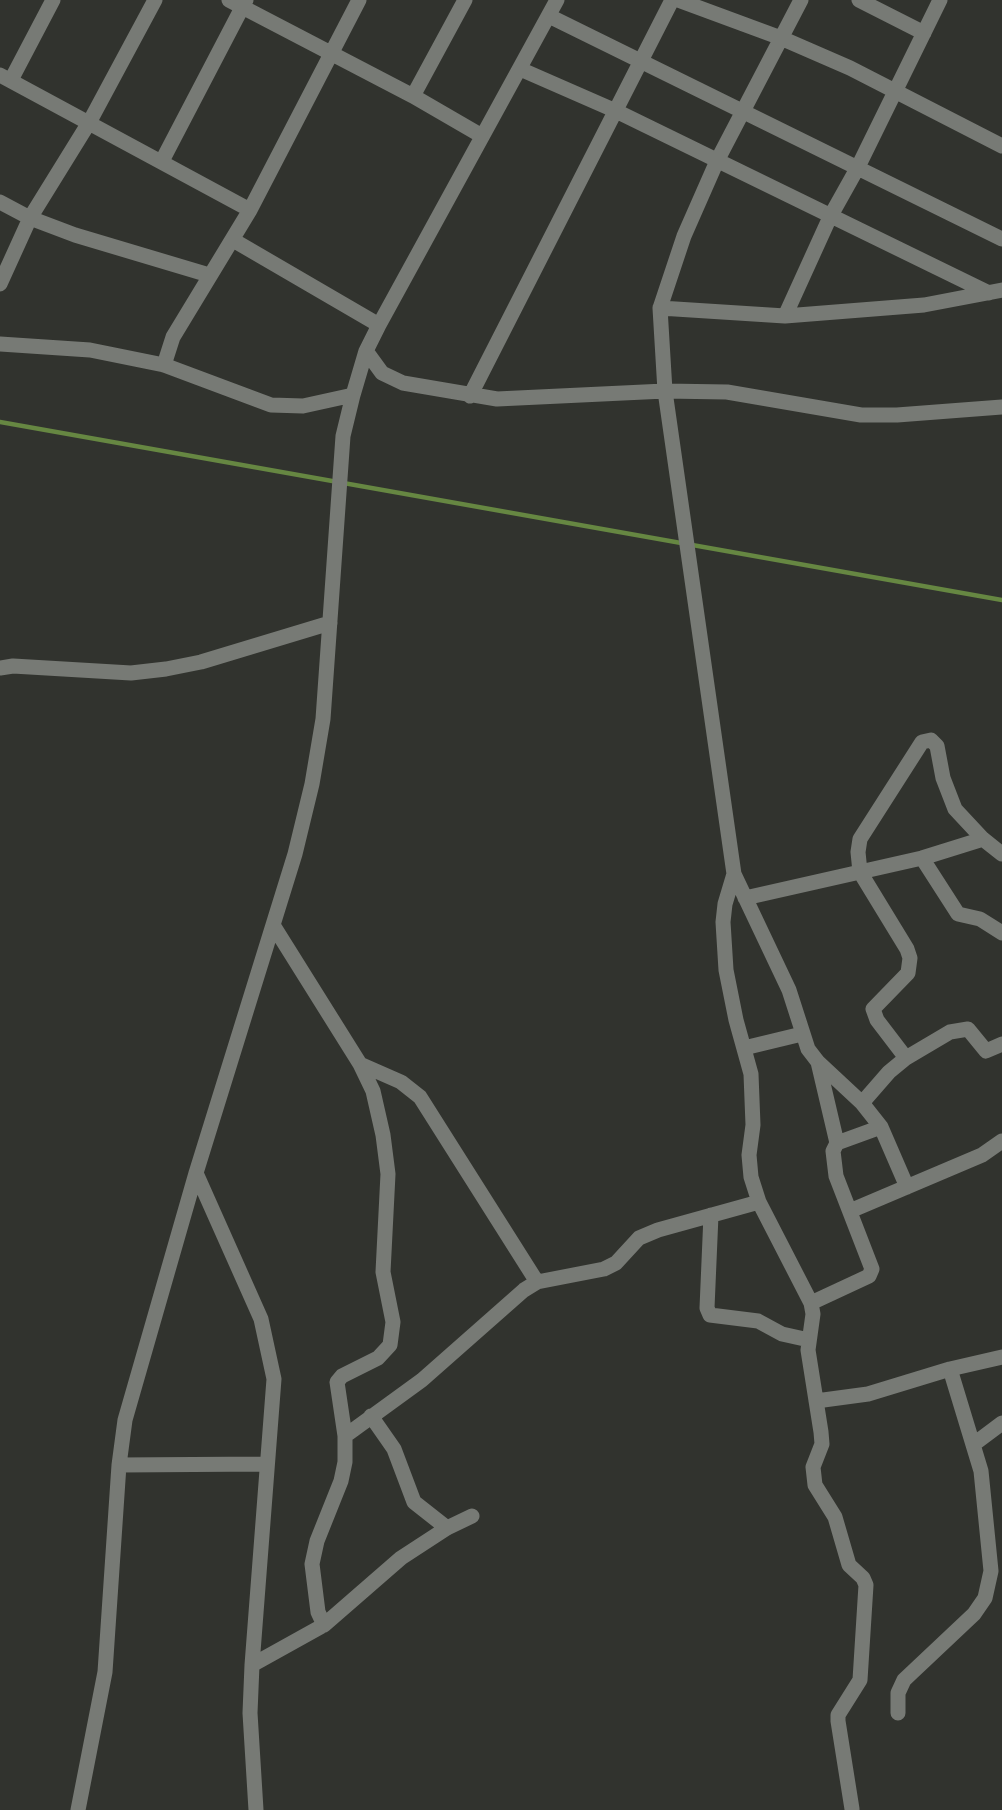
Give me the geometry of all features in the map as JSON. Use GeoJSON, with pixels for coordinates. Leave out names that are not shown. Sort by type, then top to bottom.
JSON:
{"type":"FeatureCollection","features":[{"type":"Feature","properties":{"kind":"street"},"geometry":{"type":"LineString","coordinates":[[52,0],[6,77],[250,210]]}},
{"type":"Feature","properties":{"kind":"street"},"geometry":{"type":"LineString","coordinates":[[0,284],[30,218],[90,121],[155,0]]}},
{"type":"Feature","properties":{"kind":"street"},"geometry":{"type":"LineString","coordinates":[[164,365],[173,337],[250,210],[359,0]]}},
{"type":"Feature","properties":{"kind":"street"},"geometry":{"type":"LineString","coordinates":[[413,96],[465,0]]}},
{"type":"Feature","properties":{"kind":"street"},"geometry":{"type":"LineString","coordinates":[[78,1810],[105,1672],[119,1465],[125,1419],[196,1173],[295,854],[312,784],[322,719],[343,436],[353,395],[366,351],[379,325],[557,0]]}},
{"type":"Feature","properties":{"kind":"street"},"geometry":{"type":"LineString","coordinates":[[470,396],[672,0]]}},
{"type":"Feature","properties":{"kind":"street"},"geometry":{"type":"LineString","coordinates":[[678,0],[781,38],[850,68],[1002,146]]}},
{"type":"Feature","properties":{"kind":"street"},"geometry":{"type":"LineString","coordinates":[[801,0],[717,161],[684,236],[660,308],[664,391],[734,874],[789,990],[808,1049],[818,1062],[862,1103],[881,1126],[907,1187]]}},
{"type":"Feature","properties":{"kind":"street"},"geometry":{"type":"LineString","coordinates":[[859,0],[924,33]]}},
{"type":"Feature","properties":{"kind":"street"},"geometry":{"type":"LineString","coordinates":[[785,316],[830,217],[858,167],[940,0]]}},
{"type":"Feature","properties":{"kind":"street"},"geometry":{"type":"LineString","coordinates":[[162,161],[239,2],[482,136]]}},
{"type":"Feature","properties":{"kind":"street"},"geometry":{"type":"LineString","coordinates":[[549,16],[640,63],[745,111],[1002,239]]}},
{"type":"Feature","properties":{"kind":"street"},"geometry":{"type":"LineString","coordinates":[[520,69],[616,111],[830,217],[995,292]]}},
{"type":"Feature","properties":{"kind":"street"},"geometry":{"type":"LineString","coordinates":[[0,202],[30,218],[75,235],[209,275]]}},
{"type":"Feature","properties":{"kind":"street"},"geometry":{"type":"LineString","coordinates":[[233,240],[379,325]]}},
{"type":"Feature","properties":{"kind":"street"},"geometry":{"type":"LineString","coordinates":[[660,308],[785,316],[924,305],[995,292]]}},
{"type":"Feature","properties":{"kind":"street"},"geometry":{"type":"LineString","coordinates":[[0,344],[90,350],[164,365],[271,405],[303,406],[353,395]]}},
{"type":"Feature","properties":{"kind":"street"},"geometry":{"type":"LineString","coordinates":[[366,351],[381,373],[403,383],[497,399],[664,391],[755,395],[861,415],[897,415],[1002,407]]}},
{"type":"Feature","properties":{"kind":"street"},"geometry":{"type":"LineString","coordinates":[[0,668],[13,666],[131,673],[166,669],[201,662],[330,623]]}},
{"type":"Feature","properties":{"kind":"street"},"geometry":{"type":"LineString","coordinates":[[906,1058],[877,1020],[873,1009],[908,973],[910,958],[907,949],[860,872],[860,839],[922,742],[931,740],[937,746],[943,778],[955,809],[983,839],[1002,854]]}},
{"type":"Feature","properties":{"kind":"street"},"geometry":{"type":"LineString","coordinates":[[745,898],[922,858],[983,839]]}},
{"type":"Feature","properties":{"kind":"street"},"geometry":{"type":"LineString","coordinates":[[922,858],[958,914],[980,920],[1002,933]]}},
{"type":"Feature","properties":{"kind":"street"},"geometry":{"type":"LineString","coordinates":[[734,874],[725,904],[723,922],[726,970],[751,1074],[753,1102],[749,1155],[751,1177],[759,1202],[811,1304],[808,1360],[822,1444],[813,1467],[815,1485],[835,1517],[845,1559],[866,1585],[860,1680],[838,1715],[852,1809]]}},
{"type":"Feature","properties":{"kind":"street"},"geometry":{"type":"LineString","coordinates":[[273,925],[360,1064],[373,1091],[383,1135],[388,1174],[383,1272],[393,1322],[390,1345],[378,1358],[342,1376],[337,1382],[345,1436],[345,1462],[341,1481],[317,1541],[312,1564],[318,1612],[324,1625]]}},
{"type":"Feature","properties":{"kind":"street"},"geometry":{"type":"LineString","coordinates":[[862,1103],[906,1058],[950,1032],[963,1028],[968,1029],[982,1050],[986,1051],[1002,1044]]}},
{"type":"Feature","properties":{"kind":"street"},"geometry":{"type":"LineString","coordinates":[[744,1048],[802,1034]]}},
{"type":"Feature","properties":{"kind":"street"},"geometry":{"type":"LineString","coordinates":[[811,1304],[871,1274],[833,1160],[837,1143],[818,1062]]}},
{"type":"Feature","properties":{"kind":"street"},"geometry":{"type":"LineString","coordinates":[[360,1064],[401,1082],[420,1097],[537,1282]]}},
{"type":"Feature","properties":{"kind":"street"},"geometry":{"type":"LineString","coordinates":[[837,1143],[881,1126]]}},
{"type":"Feature","properties":{"kind":"street"},"geometry":{"type":"LineString","coordinates":[[850,1211],[982,1155],[1002,1141]]}},
{"type":"Feature","properties":{"kind":"street"},"geometry":{"type":"LineString","coordinates":[[196,1173],[261,1319],[270,1352],[274,1379],[252,1665],[250,1713],[256,1810]]}},
{"type":"Feature","properties":{"kind":"street"},"geometry":{"type":"LineString","coordinates":[[345,1436],[422,1380],[524,1290],[537,1282],[604,1269],[616,1263],[639,1238],[658,1230],[759,1202]]}},
{"type":"Feature","properties":{"kind":"street"},"geometry":{"type":"LineString","coordinates":[[711,1215],[707,1308],[710,1315],[758,1322],[782,1334],[809,1340]]}},
{"type":"Feature","properties":{"kind":"street"},"geometry":{"type":"LineString","coordinates":[[816,1401],[868,1394],[950,1369],[1002,1357]]}},
{"type":"Feature","properties":{"kind":"street"},"geometry":{"type":"LineString","coordinates":[[898,1713],[898,1693],[904,1680],[974,1614],[985,1598],[997,1571],[981,1471],[950,1369]]}},
{"type":"Feature","properties":{"kind":"street"},"geometry":{"type":"LineString","coordinates":[[370,1416],[394,1449],[414,1502],[447,1528]]}},
{"type":"Feature","properties":{"kind":"street"},"geometry":{"type":"LineString","coordinates":[[974,1444],[1002,1423]]}},
{"type":"Feature","properties":{"kind":"street"},"geometry":{"type":"LineString","coordinates":[[119,1465],[267,1464]]}},
{"type":"Feature","properties":{"kind":"street"},"geometry":{"type":"LineString","coordinates":[[252,1665],[324,1625],[387,1568],[447,1528],[472,1516]]}},
{"type":"Feature","properties":{"kind":"waterway"},"geometry":{"type":"LineString","coordinates":[[0,422],[1002,600]]}}]}
